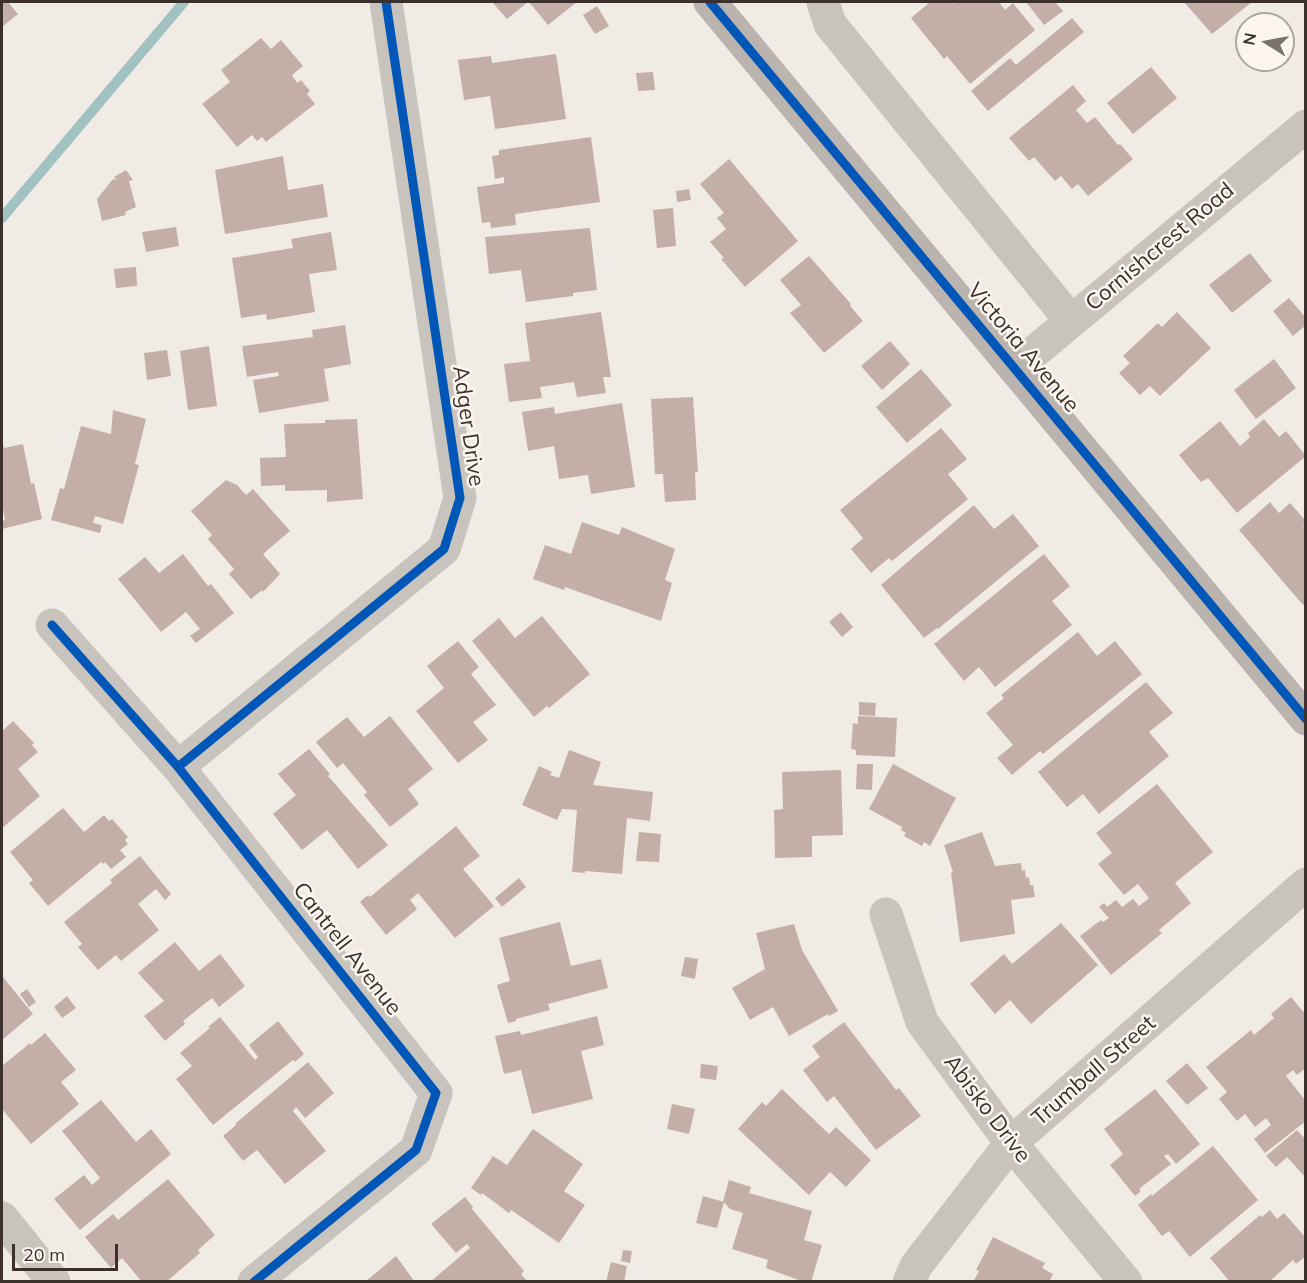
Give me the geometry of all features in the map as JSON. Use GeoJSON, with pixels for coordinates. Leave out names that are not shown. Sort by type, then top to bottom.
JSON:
{"type":"FeatureCollection","features":[{"type":"Feature","properties":{"kind":"street","name":"Adger Drive"},"geometry":{"type":"LineString","coordinates":[[178,768],[444,549],[460,498],[386,2]]}},
{"type":"Feature","properties":{"kind":"street","name":"Victoria Avenue"},"geometry":{"type":"LineString","coordinates":[[710,2],[1305,719]]}},
{"type":"Feature","properties":{"kind":"street"},"geometry":{"type":"LineString","coordinates":[[823,2],[830,24],[1071,321]]}},
{"type":"Feature","properties":{"kind":"street","name":"Cornishcrest Road"},"geometry":{"type":"LineString","coordinates":[[1015,369],[1305,126]]}},
{"type":"Feature","properties":{"kind":"street","name":"Cantrell Avenue"},"geometry":{"type":"LineString","coordinates":[[52,625],[178,768],[436,1093],[416,1150],[254,1281]]}},
{"type":"Feature","properties":{"kind":"street","name":"Trumball Street"},"geometry":{"type":"LineString","coordinates":[[909,1281],[916,1266],[1011,1143],[1305,884]]}},
{"type":"Feature","properties":{"kind":"street","name":"Abisko Drive"},"geometry":{"type":"LineString","coordinates":[[886,914],[922,1022],[1011,1143],[1126,1281]]}},
{"type":"Feature","properties":{"kind":"street"},"geometry":{"type":"LineString","coordinates":[[2,1218],[54,1281]]}},
{"type":"Feature","properties":{"kind":"building"},"geometry":{"type":"Polygon","coordinates":[[[2,2],[8,2],[18,14],[2,27],[2,2]]]}},
{"type":"Feature","properties":{"kind":"building"},"geometry":{"type":"Polygon","coordinates":[[[492,2],[528,2],[507,19],[492,2]]]}},
{"type":"Feature","properties":{"kind":"building"},"geometry":{"type":"Polygon","coordinates":[[[529,2],[577,2],[548,25],[529,2]]]}},
{"type":"Feature","properties":{"kind":"building"},"geometry":{"type":"Polygon","coordinates":[[[930,2],[950,2],[952,4],[955,2],[999,2],[1005,10],[1013,3],[1035,30],[970,84],[947,56],[944,59],[911,18],[930,2]]]}},
{"type":"Feature","properties":{"kind":"building"},"geometry":{"type":"Polygon","coordinates":[[[1026,2],[1055,2],[1063,11],[1044,25],[1026,2]]]}},
{"type":"Feature","properties":{"kind":"building"},"geometry":{"type":"Polygon","coordinates":[[[1184,2],[1252,2],[1240,12],[1235,12],[1235,16],[1212,34],[1184,2]]]}},
{"type":"Feature","properties":{"kind":"building"},"geometry":{"type":"Polygon","coordinates":[[[597,6],[609,26],[595,34],[583,15],[597,6]]]}},
{"type":"Feature","properties":{"kind":"building"},"geometry":{"type":"Polygon","coordinates":[[[1072,18],[1084,32],[988,111],[971,91],[1010,58],[1016,65],[1072,18]]]}},
{"type":"Feature","properties":{"kind":"building"},"geometry":{"type":"Polygon","coordinates":[[[261,38],[271,49],[281,40],[303,66],[292,75],[297,83],[301,80],[310,91],[307,94],[315,104],[266,142],[262,137],[257,141],[252,135],[237,147],[202,104],[230,82],[221,70],[261,38]]]}},
{"type":"Feature","properties":{"kind":"building"},"geometry":{"type":"Polygon","coordinates":[[[556,54],[566,119],[495,129],[490,96],[464,100],[458,60],[491,56],[492,63],[556,54]]]}},
{"type":"Feature","properties":{"kind":"building"},"geometry":{"type":"Polygon","coordinates":[[[1151,67],[1177,98],[1133,134],[1107,103],[1151,67]]]}},
{"type":"Feature","properties":{"kind":"building"},"geometry":{"type":"Polygon","coordinates":[[[653,72],[655,90],[638,91],[636,73],[653,72]]]}},
{"type":"Feature","properties":{"kind":"building"},"geometry":{"type":"Polygon","coordinates":[[[1073,85],[1086,101],[1076,110],[1087,123],[1095,117],[1133,159],[1088,196],[1078,184],[1072,189],[1061,176],[1055,181],[1034,157],[1029,161],[1009,138],[1073,85]]]}},
{"type":"Feature","properties":{"kind":"building"},"geometry":{"type":"Polygon","coordinates":[[[591,137],[600,202],[515,214],[516,225],[491,228],[490,222],[482,223],[477,187],[504,183],[504,177],[495,179],[492,156],[499,155],[499,150],[591,137]]]}},
{"type":"Feature","properties":{"kind":"building"},"geometry":{"type":"Polygon","coordinates":[[[283,156],[288,190],[323,184],[328,217],[225,234],[215,170],[283,156]]]}},
{"type":"Feature","properties":{"kind":"building"},"geometry":{"type":"Polygon","coordinates":[[[729,159],[798,241],[745,287],[710,242],[726,229],[717,218],[724,213],[700,184],[729,159]]]}},
{"type":"Feature","properties":{"kind":"building"},"geometry":{"type":"Polygon","coordinates":[[[126,170],[133,180],[129,181],[136,207],[125,212],[126,215],[102,221],[97,199],[113,179],[117,180],[114,177],[126,170]]]}},
{"type":"Feature","properties":{"kind":"building"},"geometry":{"type":"Polygon","coordinates":[[[689,189],[691,200],[677,202],[676,191],[689,189]]]}},
{"type":"Feature","properties":{"kind":"building"},"geometry":{"type":"Polygon","coordinates":[[[673,208],[676,246],[657,248],[653,210],[673,208]]]}},
{"type":"Feature","properties":{"kind":"building"},"geometry":{"type":"Polygon","coordinates":[[[176,227],[179,246],[146,252],[142,232],[176,227]]]}},
{"type":"Feature","properties":{"kind":"building"},"geometry":{"type":"Polygon","coordinates":[[[590,228],[597,290],[573,293],[573,296],[526,302],[521,270],[489,274],[485,237],[590,228]]]}},
{"type":"Feature","properties":{"kind":"building"},"geometry":{"type":"Polygon","coordinates":[[[331,232],[337,270],[309,274],[315,312],[267,320],[266,314],[241,318],[232,258],[293,248],[291,239],[331,232]]]}},
{"type":"Feature","properties":{"kind":"building"},"geometry":{"type":"Polygon","coordinates":[[[1250,253],[1272,281],[1232,313],[1209,285],[1250,253]]]}},
{"type":"Feature","properties":{"kind":"building"},"geometry":{"type":"Polygon","coordinates":[[[809,256],[863,321],[824,353],[790,313],[801,305],[780,280],[809,256]]]}},
{"type":"Feature","properties":{"kind":"building"},"geometry":{"type":"Polygon","coordinates":[[[136,267],[137,286],[116,288],[114,269],[136,267]]]}},
{"type":"Feature","properties":{"kind":"building"},"geometry":{"type":"Polygon","coordinates":[[[1289,298],[1306,318],[1306,325],[1293,336],[1273,311],[1289,298]]]}},
{"type":"Feature","properties":{"kind":"building"},"geometry":{"type":"Polygon","coordinates":[[[601,312],[611,377],[603,377],[606,393],[577,397],[574,382],[540,387],[542,398],[509,402],[504,364],[530,361],[525,323],[601,312]]]}},
{"type":"Feature","properties":{"kind":"building"},"geometry":{"type":"Polygon","coordinates":[[[1177,312],[1211,348],[1160,396],[1150,386],[1140,395],[1119,373],[1130,363],[1123,356],[1158,323],[1162,327],[1177,312]]]}},
{"type":"Feature","properties":{"kind":"building"},"geometry":{"type":"Polygon","coordinates":[[[345,325],[351,364],[324,369],[329,401],[259,413],[253,380],[279,376],[278,372],[247,377],[242,346],[313,337],[312,330],[345,325]]]}},
{"type":"Feature","properties":{"kind":"building"},"geometry":{"type":"Polygon","coordinates":[[[890,341],[910,364],[882,390],[861,366],[890,341]]]}},
{"type":"Feature","properties":{"kind":"building"},"geometry":{"type":"Polygon","coordinates":[[[209,346],[217,406],[188,410],[180,351],[209,346]]]}},
{"type":"Feature","properties":{"kind":"building"},"geometry":{"type":"Polygon","coordinates":[[[167,350],[171,376],[147,380],[144,353],[167,350]]]}},
{"type":"Feature","properties":{"kind":"building"},"geometry":{"type":"Polygon","coordinates":[[[1274,359],[1296,388],[1256,419],[1234,390],[1274,359]]]}},
{"type":"Feature","properties":{"kind":"building"},"geometry":{"type":"Polygon","coordinates":[[[921,369],[952,405],[907,443],[876,407],[921,369]]]}},
{"type":"Feature","properties":{"kind":"building"},"geometry":{"type":"Polygon","coordinates":[[[693,397],[698,472],[695,472],[696,500],[665,502],[663,474],[655,474],[651,399],[693,397]]]}},
{"type":"Feature","properties":{"kind":"building"},"geometry":{"type":"Polygon","coordinates":[[[622,403],[635,487],[591,494],[588,475],[559,479],[554,446],[528,451],[522,412],[554,407],[555,414],[622,403]]]}},
{"type":"Feature","properties":{"kind":"building"},"geometry":{"type":"Polygon","coordinates":[[[113,410],[146,419],[135,464],[139,465],[123,524],[95,516],[93,523],[102,525],[100,533],[51,520],[60,488],[64,489],[81,426],[111,434],[113,410]]]}},
{"type":"Feature","properties":{"kind":"building"},"geometry":{"type":"Polygon","coordinates":[[[357,419],[363,499],[327,502],[327,490],[285,491],[285,485],[261,486],[260,458],[286,457],[284,424],[325,423],[325,420],[357,419]]]}},
{"type":"Feature","properties":{"kind":"building"},"geometry":{"type":"Polygon","coordinates":[[[1264,419],[1279,437],[1286,431],[1306,456],[1237,513],[1208,478],[1201,482],[1179,455],[1220,421],[1240,446],[1250,437],[1248,433],[1264,419]]]}},
{"type":"Feature","properties":{"kind":"building"},"geometry":{"type":"Polygon","coordinates":[[[941,428],[967,459],[948,474],[968,499],[892,561],[889,558],[871,573],[851,549],[863,538],[840,510],[941,428]]]}},
{"type":"Feature","properties":{"kind":"building"},"geometry":{"type":"Polygon","coordinates":[[[2,440],[4,448],[23,444],[31,484],[34,483],[42,519],[2,529],[2,521],[5,520],[2,503],[2,440]]]}},
{"type":"Feature","properties":{"kind":"building"},"geometry":{"type":"Polygon","coordinates":[[[226,480],[237,485],[246,495],[253,489],[290,531],[263,554],[280,574],[263,592],[262,590],[251,599],[229,574],[234,569],[208,539],[212,535],[191,511],[226,480]]]}},
{"type":"Feature","properties":{"kind":"building"},"geometry":{"type":"Polygon","coordinates":[[[1270,502],[1279,513],[1290,503],[1306,521],[1303,526],[1306,528],[1306,603],[1303,605],[1239,530],[1270,502]]]}},
{"type":"Feature","properties":{"kind":"building"},"geometry":{"type":"Polygon","coordinates":[[[974,505],[994,529],[1013,514],[1039,546],[924,638],[881,585],[974,505]]]}},
{"type":"Feature","properties":{"kind":"building"},"geometry":{"type":"Polygon","coordinates":[[[582,522],[619,535],[622,527],[675,549],[665,580],[672,583],[661,621],[565,587],[564,590],[533,579],[545,545],[571,554],[582,522]]]}},
{"type":"Feature","properties":{"kind":"building"},"geometry":{"type":"Polygon","coordinates":[[[183,554],[208,586],[211,584],[234,613],[196,643],[190,636],[200,629],[186,612],[161,632],[118,579],[145,557],[159,573],[183,554]]]}},
{"type":"Feature","properties":{"kind":"building"},"geometry":{"type":"Polygon","coordinates":[[[1044,554],[1070,586],[1052,601],[1072,625],[995,687],[979,667],[964,681],[934,644],[1044,554]]]}},
{"type":"Feature","properties":{"kind":"building"},"geometry":{"type":"Polygon","coordinates":[[[841,612],[853,627],[842,637],[829,622],[841,612]]]}},
{"type":"Feature","properties":{"kind":"building"},"geometry":{"type":"Polygon","coordinates":[[[542,616],[590,674],[549,708],[547,706],[534,717],[472,641],[499,618],[515,638],[542,616]]]}},
{"type":"Feature","properties":{"kind":"building"},"geometry":{"type":"Polygon","coordinates":[[[1078,632],[1097,656],[1115,641],[1142,674],[1043,754],[1040,751],[1012,775],[997,758],[1013,745],[986,713],[1004,698],[1001,695],[1078,632]]]}},
{"type":"Feature","properties":{"kind":"building"},"geometry":{"type":"Polygon","coordinates":[[[458,641],[479,667],[471,674],[496,705],[473,722],[488,740],[458,763],[416,711],[444,688],[427,666],[458,641]]]}},
{"type":"Feature","properties":{"kind":"building"},"geometry":{"type":"Polygon","coordinates":[[[1146,682],[1173,713],[1149,732],[1169,756],[1099,814],[1083,794],[1067,807],[1038,772],[1146,682]]]}},
{"type":"Feature","properties":{"kind":"building"},"geometry":{"type":"Polygon","coordinates":[[[859,702],[876,703],[875,716],[859,715],[859,702]]]}},
{"type":"Feature","properties":{"kind":"building"},"geometry":{"type":"Polygon","coordinates":[[[390,716],[433,769],[408,789],[419,804],[390,827],[364,795],[367,792],[343,763],[337,768],[316,742],[347,717],[364,737],[390,716]]]}},
{"type":"Feature","properties":{"kind":"building"},"geometry":{"type":"Polygon","coordinates":[[[858,716],[897,718],[895,757],[856,755],[856,750],[851,749],[853,723],[858,724],[858,716]]]}},
{"type":"Feature","properties":{"kind":"building"},"geometry":{"type":"Polygon","coordinates":[[[13,721],[34,743],[32,745],[38,752],[18,769],[40,796],[2,828],[2,731],[13,721]]]}},
{"type":"Feature","properties":{"kind":"building"},"geometry":{"type":"Polygon","coordinates":[[[309,749],[330,774],[328,776],[388,845],[358,869],[327,830],[302,850],[273,814],[296,795],[278,774],[309,749]]]}},
{"type":"Feature","properties":{"kind":"building"},"geometry":{"type":"Polygon","coordinates":[[[569,750],[601,762],[593,785],[653,792],[650,821],[627,818],[622,874],[572,872],[577,810],[562,809],[557,820],[522,805],[539,766],[552,772],[550,775],[559,778],[569,750]]]}},
{"type":"Feature","properties":{"kind":"building"},"geometry":{"type":"Polygon","coordinates":[[[857,764],[873,764],[872,790],[856,789],[857,764]]]}},
{"type":"Feature","properties":{"kind":"building"},"geometry":{"type":"Polygon","coordinates":[[[893,764],[956,798],[930,846],[924,842],[922,846],[904,836],[906,833],[901,830],[902,827],[869,809],[893,764]]]}},
{"type":"Feature","properties":{"kind":"building"},"geometry":{"type":"Polygon","coordinates":[[[841,770],[843,835],[812,836],[812,857],[775,858],[774,810],[783,809],[782,772],[841,770]]]}},
{"type":"Feature","properties":{"kind":"building"},"geometry":{"type":"Polygon","coordinates":[[[1157,784],[1213,852],[1175,883],[1191,903],[1159,930],[1162,933],[1111,975],[1080,936],[1101,920],[1103,922],[1109,918],[1099,907],[1104,903],[1107,907],[1116,900],[1122,907],[1133,899],[1139,906],[1149,898],[1138,884],[1124,895],[1098,864],[1112,853],[1096,833],[1157,784]]]}},
{"type":"Feature","properties":{"kind":"building"},"geometry":{"type":"Polygon","coordinates":[[[63,808],[84,832],[104,815],[109,821],[112,819],[128,837],[125,840],[128,844],[120,850],[126,857],[111,869],[105,862],[103,864],[101,862],[48,906],[29,883],[33,880],[10,852],[63,808]]]}},
{"type":"Feature","properties":{"kind":"building"},"geometry":{"type":"Polygon","coordinates":[[[456,826],[480,856],[463,869],[494,906],[455,938],[418,893],[410,900],[417,909],[386,935],[360,902],[368,895],[370,897],[456,826]]]}},
{"type":"Feature","properties":{"kind":"building"},"geometry":{"type":"Polygon","coordinates":[[[639,832],[661,834],[659,862],[636,861],[639,832]]]}},
{"type":"Feature","properties":{"kind":"building"},"geometry":{"type":"Polygon","coordinates":[[[982,832],[995,866],[1021,863],[1022,871],[1025,870],[1026,878],[1029,877],[1030,885],[1033,885],[1035,897],[1011,900],[1015,934],[960,942],[951,873],[953,872],[944,845],[982,832]]]}},
{"type":"Feature","properties":{"kind":"building"},"geometry":{"type":"Polygon","coordinates":[[[140,856],[171,894],[165,900],[156,889],[138,904],[159,930],[121,961],[116,955],[98,970],[78,947],[82,944],[64,922],[112,883],[110,880],[140,856]]]}},
{"type":"Feature","properties":{"kind":"building"},"geometry":{"type":"Polygon","coordinates":[[[519,878],[526,887],[502,907],[495,898],[519,878]]]}},
{"type":"Feature","properties":{"kind":"building"},"geometry":{"type":"Polygon","coordinates":[[[560,922],[571,966],[601,959],[608,988],[548,1004],[550,1010],[508,1023],[497,985],[510,981],[499,938],[560,922]]]}},
{"type":"Feature","properties":{"kind":"building"},"geometry":{"type":"Polygon","coordinates":[[[1061,923],[1098,965],[1031,1024],[1010,1000],[995,1014],[970,984],[1004,954],[1012,964],[1061,923]]]}},
{"type":"Feature","properties":{"kind":"building"},"geometry":{"type":"Polygon","coordinates":[[[794,924],[802,950],[838,1011],[829,1016],[828,1014],[789,1036],[773,1007],[750,1020],[732,988],[765,969],[756,933],[794,924]]]}},
{"type":"Feature","properties":{"kind":"building"},"geometry":{"type":"Polygon","coordinates":[[[175,942],[199,971],[220,954],[245,986],[219,1007],[212,998],[183,1021],[185,1024],[165,1041],[144,1016],[164,1001],[138,973],[175,942]]]}},
{"type":"Feature","properties":{"kind":"building"},"geometry":{"type":"Polygon","coordinates":[[[685,957],[698,959],[695,979],[681,976],[685,957]]]}},
{"type":"Feature","properties":{"kind":"building"},"geometry":{"type":"Polygon","coordinates":[[[2,976],[33,1014],[2,1040],[2,976]]]}},
{"type":"Feature","properties":{"kind":"building"},"geometry":{"type":"Polygon","coordinates":[[[27,989],[36,1002],[29,1007],[20,994],[27,989]]]}},
{"type":"Feature","properties":{"kind":"building"},"geometry":{"type":"Polygon","coordinates":[[[67,996],[76,1008],[62,1018],[54,1007],[67,996]]]}},
{"type":"Feature","properties":{"kind":"building"},"geometry":{"type":"Polygon","coordinates":[[[1291,997],[1306,1015],[1306,1068],[1297,1075],[1293,1070],[1286,1076],[1306,1101],[1306,1121],[1265,1153],[1254,1139],[1271,1125],[1266,1118],[1255,1127],[1245,1114],[1237,1121],[1219,1099],[1227,1092],[1206,1067],[1251,1030],[1254,1035],[1274,1018],[1271,1014],[1291,997]]]}},
{"type":"Feature","properties":{"kind":"building"},"geometry":{"type":"Polygon","coordinates":[[[597,1016],[604,1045],[581,1051],[593,1099],[532,1114],[521,1070],[504,1074],[495,1036],[520,1031],[521,1035],[597,1016]]]}},
{"type":"Feature","properties":{"kind":"building"},"geometry":{"type":"Polygon","coordinates":[[[220,1017],[255,1060],[258,1057],[249,1045],[278,1021],[304,1054],[295,1062],[293,1060],[213,1125],[176,1079],[192,1066],[180,1053],[220,1017]]]}},
{"type":"Feature","properties":{"kind":"building"},"geometry":{"type":"Polygon","coordinates":[[[844,1022],[896,1090],[899,1088],[921,1116],[876,1150],[834,1096],[827,1102],[803,1070],[820,1057],[812,1046],[844,1022]]]}},
{"type":"Feature","properties":{"kind":"building"},"geometry":{"type":"Polygon","coordinates":[[[45,1033],[76,1070],[61,1082],[79,1104],[31,1144],[2,1109],[2,1066],[45,1033]]]}},
{"type":"Feature","properties":{"kind":"building"},"geometry":{"type":"Polygon","coordinates":[[[308,1062],[334,1093],[305,1118],[296,1107],[293,1111],[326,1151],[285,1184],[257,1150],[243,1161],[223,1136],[308,1062]]]}},
{"type":"Feature","properties":{"kind":"building"},"geometry":{"type":"Polygon","coordinates":[[[1187,1063],[1208,1088],[1187,1105],[1166,1081],[1187,1063]]]}},
{"type":"Feature","properties":{"kind":"building"},"geometry":{"type":"Polygon","coordinates":[[[701,1064],[718,1066],[716,1080],[700,1078],[701,1064]]]}},
{"type":"Feature","properties":{"kind":"building"},"geometry":{"type":"Polygon","coordinates":[[[782,1089],[829,1134],[836,1127],[871,1160],[846,1187],[830,1172],[809,1195],[738,1129],[762,1102],[766,1106],[782,1089]]]}},
{"type":"Feature","properties":{"kind":"building"},"geometry":{"type":"Polygon","coordinates":[[[1155,1089],[1200,1144],[1176,1164],[1168,1154],[1164,1156],[1171,1164],[1139,1189],[1141,1191],[1135,1196],[1110,1165],[1123,1154],[1104,1129],[1155,1089]]]}},
{"type":"Feature","properties":{"kind":"building"},"geometry":{"type":"Polygon","coordinates":[[[101,1100],[136,1142],[151,1129],[171,1154],[80,1230],[54,1199],[84,1175],[92,1185],[100,1178],[62,1131],[101,1100]]]}},
{"type":"Feature","properties":{"kind":"building"},"geometry":{"type":"Polygon","coordinates":[[[672,1104],[695,1109],[689,1134],[667,1129],[672,1104]]]}},
{"type":"Feature","properties":{"kind":"building"},"geometry":{"type":"Polygon","coordinates":[[[533,1129],[583,1164],[564,1191],[585,1205],[559,1243],[511,1210],[509,1213],[482,1193],[481,1195],[471,1188],[493,1156],[507,1165],[533,1129]]]}},
{"type":"Feature","properties":{"kind":"building"},"geometry":{"type":"Polygon","coordinates":[[[1297,1130],[1306,1140],[1306,1178],[1287,1157],[1276,1167],[1266,1156],[1297,1130]]]}},
{"type":"Feature","properties":{"kind":"building"},"geometry":{"type":"Polygon","coordinates":[[[1213,1146],[1258,1200],[1190,1257],[1169,1231],[1162,1236],[1138,1205],[1213,1146]]]}},
{"type":"Feature","properties":{"kind":"building"},"geometry":{"type":"Polygon","coordinates":[[[168,1179],[215,1235],[198,1250],[200,1253],[166,1282],[142,1282],[122,1258],[111,1268],[85,1237],[113,1214],[118,1220],[168,1179]]]}},
{"type":"Feature","properties":{"kind":"building"},"geometry":{"type":"Polygon","coordinates":[[[729,1180],[751,1187],[749,1193],[812,1211],[804,1240],[822,1245],[811,1282],[804,1282],[766,1268],[768,1260],[732,1249],[743,1213],[730,1209],[723,1201],[729,1180]]]}},
{"type":"Feature","properties":{"kind":"building"},"geometry":{"type":"Polygon","coordinates":[[[703,1196],[724,1202],[717,1228],[696,1223],[703,1196]]]}},
{"type":"Feature","properties":{"kind":"building"},"geometry":{"type":"Polygon","coordinates":[[[465,1197],[473,1207],[472,1209],[524,1271],[521,1274],[528,1282],[430,1282],[470,1248],[467,1244],[456,1253],[431,1224],[465,1197]]]}},
{"type":"Feature","properties":{"kind":"building"},"geometry":{"type":"Polygon","coordinates":[[[1270,1210],[1277,1219],[1284,1213],[1306,1238],[1306,1256],[1296,1264],[1293,1260],[1269,1282],[1230,1282],[1210,1258],[1260,1215],[1262,1217],[1270,1210]]]}},
{"type":"Feature","properties":{"kind":"building"},"geometry":{"type":"Polygon","coordinates":[[[993,1237],[1045,1263],[1042,1268],[1053,1274],[1049,1282],[973,1282],[979,1271],[976,1270],[993,1237]]]}},
{"type":"Feature","properties":{"kind":"building"},"geometry":{"type":"Polygon","coordinates":[[[623,1250],[632,1251],[630,1263],[621,1261],[623,1250]]]}},
{"type":"Feature","properties":{"kind":"building"},"geometry":{"type":"Polygon","coordinates":[[[396,1256],[415,1282],[365,1282],[396,1256]]]}},
{"type":"Feature","properties":{"kind":"building"},"geometry":{"type":"Polygon","coordinates":[[[611,1262],[627,1266],[624,1282],[606,1282],[611,1262]]]}},
{"type":"Feature","properties":{"kind":"waterway"},"geometry":{"type":"LineString","coordinates":[[2,218],[184,2]]}},
{"type":"Feature","properties":{"kind":"cycle path"},"geometry":{"type":"LineString","coordinates":[[178,767],[444,549],[460,498],[386,2]]}},
{"type":"Feature","properties":{"kind":"cycle path"},"geometry":{"type":"LineString","coordinates":[[710,2],[1306,719]]}},
{"type":"Feature","properties":{"kind":"cycle path"},"geometry":{"type":"LineString","coordinates":[[52,625],[178,767],[436,1093],[416,1150],[254,1282]]}}]}
